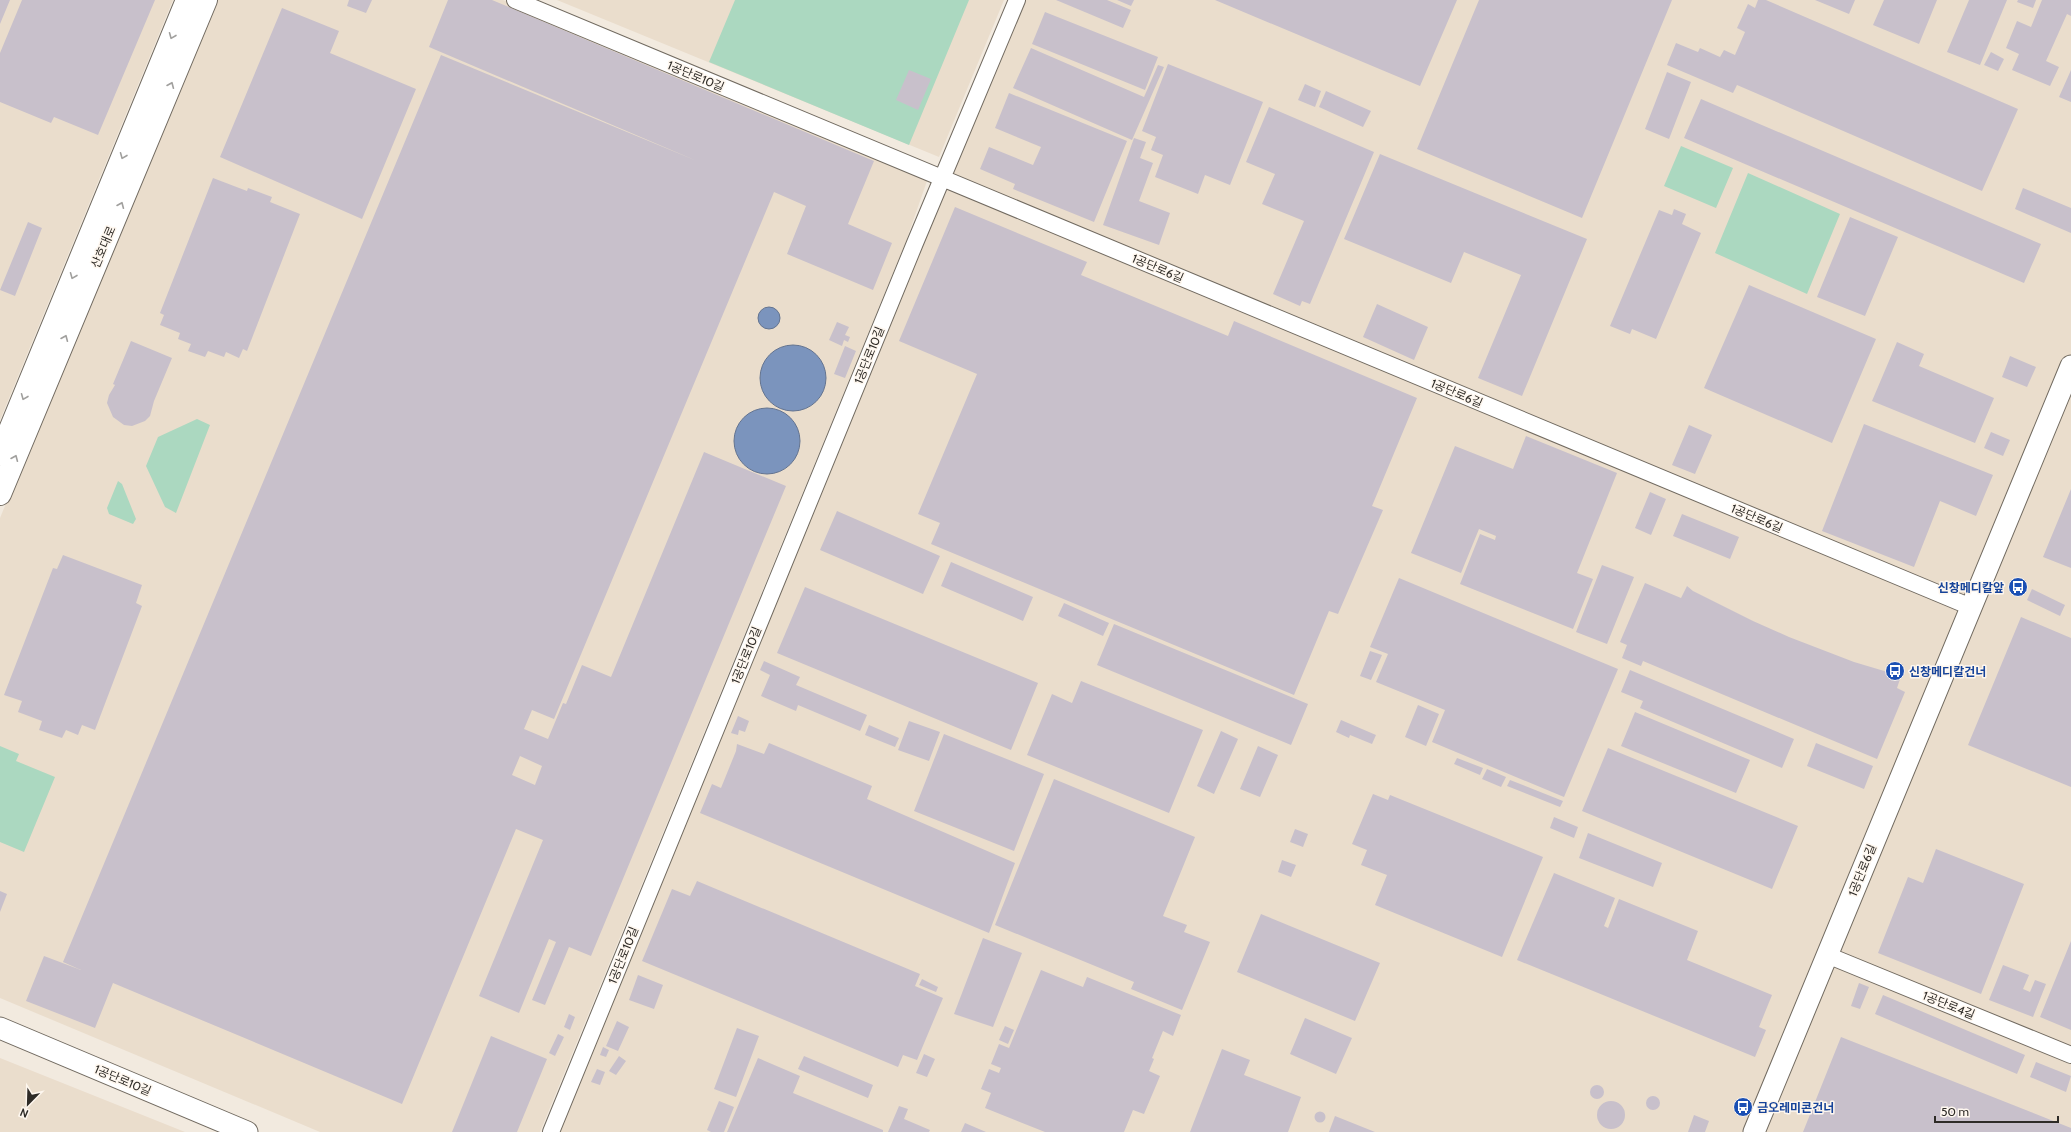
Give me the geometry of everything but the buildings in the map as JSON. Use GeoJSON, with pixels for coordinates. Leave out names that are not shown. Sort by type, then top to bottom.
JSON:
{"type":"FeatureCollection","features":[{"type":"Feature","properties":{"kind":"main road","name":"산호대로"},"geometry":{"type":"LineString","coordinates":[[0,454],[187,0]]}},
{"type":"Feature","properties":{"kind":"main road","name":"산호대로"},"geometry":{"type":"LineString","coordinates":[[0,494],[206,0]]}},
{"type":"Feature","properties":{"kind":"street","name":"1공단로10길"},"geometry":{"type":"LineString","coordinates":[[515,0],[944,179]]}},
{"type":"Feature","properties":{"kind":"street","name":"1공단로10길"},"geometry":{"type":"LineString","coordinates":[[551,1132],[906,265],[944,179],[1018,0]]}},
{"type":"Feature","properties":{"kind":"street","name":"1공단로6길"},"geometry":{"type":"LineString","coordinates":[[944,179],[1971,607]]}},
{"type":"Feature","properties":{"kind":"street","name":"1공단로6길"},"geometry":{"type":"LineString","coordinates":[[1754,1132],[2071,366]]}},
{"type":"Feature","properties":{"kind":"street","name":"1공단로4길"},"geometry":{"type":"LineString","coordinates":[[1827,955],[2071,1055]]}},
{"type":"Feature","properties":{"kind":"street","name":"1공단로10길"},"geometry":{"type":"LineString","coordinates":[[0,1028],[247,1132]]}},
{"type":"Feature","properties":{"kind":"shaded area"},"geometry":{"type":"Polygon","coordinates":[[[0,0],[173,0],[0,420],[0,0]]]}},
{"type":"Feature","properties":{"kind":"shaded area"},"geometry":{"type":"Polygon","coordinates":[[[214,0],[503,0],[927,181],[906,241],[540,1132],[320,1132],[0,998],[0,518],[214,0]]]}},
{"type":"Feature","properties":{"kind":"shaded area"},"geometry":{"type":"Polygon","coordinates":[[[557,0],[1004,0],[939,157],[557,0]]]}},
{"type":"Feature","properties":{"kind":"shaded area"},"geometry":{"type":"Polygon","coordinates":[[[1017,0],[2071,0],[2071,1132],[551,1132],[1017,0]]]}},
{"type":"Feature","properties":{"kind":"shaded area"},"geometry":{"type":"Polygon","coordinates":[[[0,1058],[185,1132],[0,1132],[0,1058]]]}},
{"type":"Feature","properties":{"kind":"green space"},"geometry":{"type":"Polygon","coordinates":[[[735,0],[969,0],[909,145],[709,62],[735,0]]]}},
{"type":"Feature","properties":{"kind":"green space"},"geometry":{"type":"Polygon","coordinates":[[[1681,146],[1733,168],[1716,208],[1664,186],[1681,146]]]}},
{"type":"Feature","properties":{"kind":"green space"},"geometry":{"type":"Polygon","coordinates":[[[1748,173],[1840,214],[1807,294],[1715,253],[1748,173]]]}},
{"type":"Feature","properties":{"kind":"green space"},"geometry":{"type":"Polygon","coordinates":[[[197,419],[210,425],[176,513],[165,507],[146,466],[158,437],[197,419]]]}},
{"type":"Feature","properties":{"kind":"green space"},"geometry":{"type":"Polygon","coordinates":[[[118,481],[122,484],[136,519],[133,524],[109,514],[107,508],[118,481]]]}},
{"type":"Feature","properties":{"kind":"green space"},"geometry":{"type":"Polygon","coordinates":[[[0,746],[19,754],[16,761],[55,777],[24,852],[0,842],[0,746]]]}},
{"type":"Feature","properties":{"kind":"water"},"geometry":{"type":"Polygon","coordinates":[[[769,307],[777,310],[780,318],[777,326],[769,329],[761,326],[758,318],[761,310],[769,307]]]}},
{"type":"Feature","properties":{"kind":"water"},"geometry":{"type":"Polygon","coordinates":[[[793,345],[806,348],[816,355],[823,365],[826,378],[823,391],[816,401],[806,408],[793,411],[780,408],[770,401],[763,391],[760,378],[763,365],[770,355],[780,348],[793,345]]]}},
{"type":"Feature","properties":{"kind":"water"},"geometry":{"type":"Polygon","coordinates":[[[767,408],[780,411],[790,418],[797,428],[800,441],[797,454],[790,464],[780,471],[767,474],[754,471],[744,464],[737,454],[734,441],[737,428],[744,418],[754,411],[767,408]]]}},
{"type":"Feature","properties":{"kind":"place","name":"신창메디칼앞"},"geometry":{"type":"Point","coordinates":[2018,587]}},
{"type":"Feature","properties":{"kind":"place","name":"신창메디칼건너"},"geometry":{"type":"Point","coordinates":[1895,671]}},
{"type":"Feature","properties":{"kind":"place","name":"금오레미콘건너"},"geometry":{"type":"Point","coordinates":[1743,1107]}}]}
